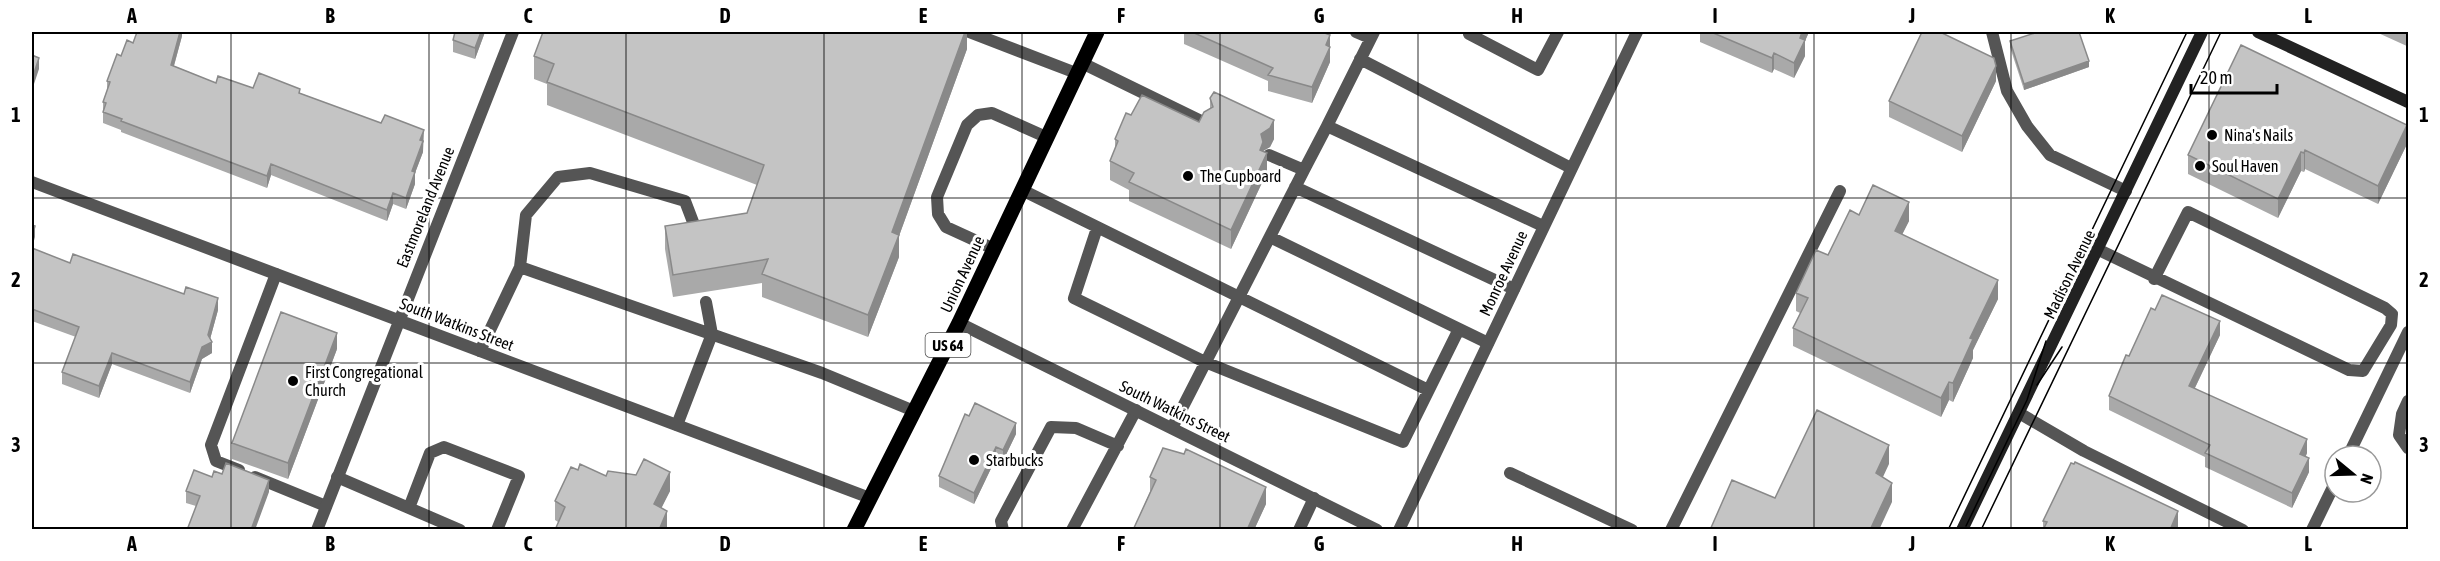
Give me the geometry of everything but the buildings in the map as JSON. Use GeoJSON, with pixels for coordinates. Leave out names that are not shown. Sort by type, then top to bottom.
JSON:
{"type":"FeatureCollection","features":[{"type":"Feature","properties":{"kind":"main road","name":"Union Avenue"},"geometry":{"type":"LineString","coordinates":[[854,530],[959,323],[1097,32]]}},
{"type":"Feature","properties":{"kind":"street","name":"Eastmoreland Avenue"},"geometry":{"type":"LineString","coordinates":[[317,530],[513,32]]}},
{"type":"Feature","properties":{"kind":"street"},"geometry":{"type":"LineString","coordinates":[[969,32],[1079,68],[1205,123]]}},
{"type":"Feature","properties":{"kind":"street"},"geometry":{"type":"LineString","coordinates":[[1172,428],[1372,35],[1356,32]]}},
{"type":"Feature","properties":{"kind":"street"},"geometry":{"type":"LineString","coordinates":[[1470,32],[1469,34],[1538,70],[1558,32]]}},
{"type":"Feature","properties":{"kind":"street","name":"Monroe Avenue"},"geometry":{"type":"LineString","coordinates":[[1399,530],[1637,32]]}},
{"type":"Feature","properties":{"kind":"street"},"geometry":{"type":"LineString","coordinates":[[1992,32],[2007,91],[2027,126],[2050,155],[2126,191]]}},
{"type":"Feature","properties":{"kind":"street","name":"Madison Avenue"},"geometry":{"type":"LineString","coordinates":[[1962,530],[2099,250],[2202,32]]}},
{"type":"Feature","properties":{"kind":"street"},"geometry":{"type":"LineString","coordinates":[[2258,32],[2409,102]]}},
{"type":"Feature","properties":{"kind":"street"},"geometry":{"type":"LineString","coordinates":[[1360,60],[1571,168]]}},
{"type":"Feature","properties":{"kind":"street"},"geometry":{"type":"LineString","coordinates":[[994,249],[946,227],[938,214],[937,197],[967,125],[978,116],[992,113],[1046,137]]}},
{"type":"Feature","properties":{"kind":"street"},"geometry":{"type":"LineString","coordinates":[[1327,126],[1543,226]]}},
{"type":"Feature","properties":{"kind":"street"},"geometry":{"type":"LineString","coordinates":[[1269,155],[1304,170]]}},
{"type":"Feature","properties":{"kind":"street"},"geometry":{"type":"LineString","coordinates":[[480,351],[520,267],[526,215],[558,177],[590,173],[686,201],[698,235]]}},
{"type":"Feature","properties":{"kind":"street","name":"South Watkins Street"},"geometry":{"type":"LineString","coordinates":[[32,182],[870,498]]}},
{"type":"Feature","properties":{"kind":"street"},"geometry":{"type":"LineString","coordinates":[[1295,187],[1514,289]]}},
{"type":"Feature","properties":{"kind":"street"},"geometry":{"type":"LineString","coordinates":[[1022,190],[1428,390]]}},
{"type":"Feature","properties":{"kind":"street"},"geometry":{"type":"LineString","coordinates":[[1671,530],[1840,191]]}},
{"type":"Feature","properties":{"kind":"street"},"geometry":{"type":"LineString","coordinates":[[2099,250],[2154,279],[2349,370],[2363,371],[2391,325],[2392,314],[2385,308],[2188,212],[2154,279]]}},
{"type":"Feature","properties":{"kind":"street"},"geometry":{"type":"LineString","coordinates":[[1097,228],[1074,298],[1205,362],[1403,442],[1459,329]]}},
{"type":"Feature","properties":{"kind":"street"},"geometry":{"type":"LineString","coordinates":[[1270,237],[1488,343]]}},
{"type":"Feature","properties":{"kind":"street"},"geometry":{"type":"LineString","coordinates":[[520,267],[822,373],[914,411]]}},
{"type":"Feature","properties":{"kind":"street"},"geometry":{"type":"LineString","coordinates":[[276,274],[210,445],[216,461],[326,506]]}},
{"type":"Feature","properties":{"kind":"street"},"geometry":{"type":"LineString","coordinates":[[677,425],[712,334],[706,302]]}},
{"type":"Feature","properties":{"kind":"street","name":"South Watkins Street"},"geometry":{"type":"LineString","coordinates":[[959,323],[1377,530]]}},
{"type":"Feature","properties":{"kind":"street"},"geometry":{"type":"LineString","coordinates":[[2354,444],[2409,332]]}},
{"type":"Feature","properties":{"kind":"street"},"geometry":{"type":"LineString","coordinates":[[2409,401],[2403,414],[2399,435],[2409,448]]}},
{"type":"Feature","properties":{"kind":"street"},"geometry":{"type":"LineString","coordinates":[[1072,530],[1136,410]]}},
{"type":"Feature","properties":{"kind":"street"},"geometry":{"type":"LineString","coordinates":[[2019,413],[2084,451],[2243,530]]}},
{"type":"Feature","properties":{"kind":"street"},"geometry":{"type":"LineString","coordinates":[[1003,530],[1001,521],[1051,427],[1076,428],[1118,446]]}},
{"type":"Feature","properties":{"kind":"street"},"geometry":{"type":"LineString","coordinates":[[409,508],[430,453],[444,447],[519,476],[497,530]]}},
{"type":"Feature","properties":{"kind":"street"},"geometry":{"type":"LineString","coordinates":[[1510,473],[1632,530]]}},
{"type":"Feature","properties":{"kind":"street"},"geometry":{"type":"LineString","coordinates":[[337,477],[460,530]]}},
{"type":"Feature","properties":{"kind":"street"},"geometry":{"type":"LineString","coordinates":[[1299,530],[1314,498]]}},
{"type":"Feature","properties":{"kind":"street"},"geometry":{"type":"LineString","coordinates":[[2312,530],[2325,504]]}},
{"type":"Feature","properties":{"kind":"tram line"},"geometry":{"type":"LineString","coordinates":[[1948,530],[2187,32]]}},
{"type":"Feature","properties":{"kind":"tram line"},"geometry":{"type":"LineString","coordinates":[[1981,530],[2221,32]]}},
{"type":"Feature","properties":{"kind":"tram line"},"geometry":{"type":"LineString","coordinates":[[1966,526],[2027,400],[2046,341]]}},
{"type":"Feature","properties":{"kind":"tram line"},"geometry":{"type":"LineString","coordinates":[[2037,385],[2062,347]]}},
{"type":"Feature","properties":{"kind":"place","name":"Nina's Nails"},"geometry":{"type":"Point","coordinates":[2212,135]}},
{"type":"Feature","properties":{"kind":"place","name":"Soul Haven"},"geometry":{"type":"Point","coordinates":[2200,166]}},
{"type":"Feature","properties":{"kind":"place","name":"The Cupboard"},"geometry":{"type":"Point","coordinates":[1188,176]}},
{"type":"Feature","properties":{"kind":"place","name":"First Congregational Church"},"geometry":{"type":"Point","coordinates":[293,381]}},
{"type":"Feature","properties":{"kind":"place","name":"Starbucks"},"geometry":{"type":"Point","coordinates":[974,460]}}]}
